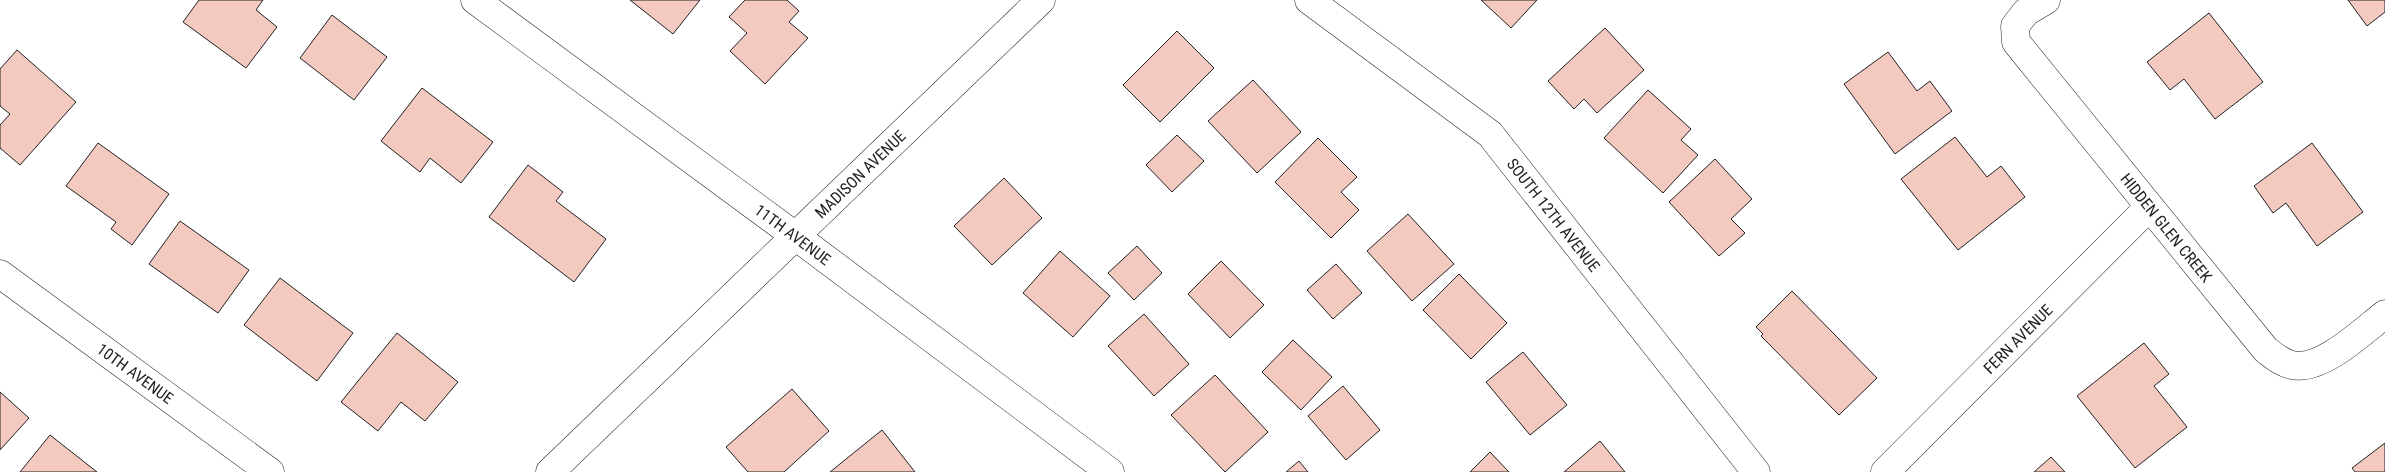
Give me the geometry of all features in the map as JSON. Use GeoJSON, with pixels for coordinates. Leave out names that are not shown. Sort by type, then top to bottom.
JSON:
{"type":"FeatureCollection","features":[{"type":"Feature","properties":{"kind":"street","name":"11TH AVENUE"},"geometry":{"type":"LineString","coordinates":[[474,0],[794,235],[1110,472]]}},
{"type":"Feature","properties":{"kind":"street","name":"MADISON AVENUE"},"geometry":{"type":"LineString","coordinates":[[550,472],[794,235],[1041,0]]}},
{"type":"Feature","properties":{"kind":"street","name":"SOUTH 12TH AVENUE"},"geometry":{"type":"LineString","coordinates":[[1310,0],[1490,134],[1756,472]]}},
{"type":"Feature","properties":{"kind":"street","name":"HIDDEN GLEN CREEK"},"geometry":{"type":"LineString","coordinates":[[2046,0],[2026,12],[2015,26],[2016,42],[2266,350],[2280,361],[2294,366],[2314,364],[2336,352],[2385,314]]}},
{"type":"Feature","properties":{"kind":"street","name":"FERN AVENUE"},"geometry":{"type":"LineString","coordinates":[[1886,472],[2149,207]]}},
{"type":"Feature","properties":{"kind":"street","name":"10TH AVENUE"},"geometry":{"type":"LineString","coordinates":[[0,274],[270,472]]}},
{"type":"Feature","properties":{"kind":"building"},"geometry":{"type":"Polygon","coordinates":[[[199,0],[263,0],[256,10],[277,27],[246,68],[183,22],[199,0]]]}},
{"type":"Feature","properties":{"kind":"building"},"geometry":{"type":"Polygon","coordinates":[[[630,0],[700,0],[673,34],[630,0]]]}},
{"type":"Feature","properties":{"kind":"building"},"geometry":{"type":"Polygon","coordinates":[[[745,0],[787,0],[799,11],[789,22],[808,38],[765,84],[730,51],[747,33],[729,17],[745,0]]]}},
{"type":"Feature","properties":{"kind":"building"},"geometry":{"type":"Polygon","coordinates":[[[1481,0],[1537,0],[1511,28],[1481,0]]]}},
{"type":"Feature","properties":{"kind":"building"},"geometry":{"type":"Polygon","coordinates":[[[2348,0],[2385,0],[2385,12],[2367,26],[2348,0]]]}},
{"type":"Feature","properties":{"kind":"building"},"geometry":{"type":"Polygon","coordinates":[[[2209,13],[2263,82],[2215,119],[2184,79],[2170,90],[2147,62],[2209,13]]]}},
{"type":"Feature","properties":{"kind":"building"},"geometry":{"type":"Polygon","coordinates":[[[332,15],[387,57],[354,100],[300,58],[332,15]]]}},
{"type":"Feature","properties":{"kind":"building"},"geometry":{"type":"Polygon","coordinates":[[[1605,28],[1644,70],[1597,113],[1584,99],[1574,109],[1548,81],[1605,28]]]}},
{"type":"Feature","properties":{"kind":"building"},"geometry":{"type":"Polygon","coordinates":[[[1177,31],[1214,68],[1160,122],[1123,85],[1177,31]]]}},
{"type":"Feature","properties":{"kind":"building"},"geometry":{"type":"Polygon","coordinates":[[[17,50],[76,102],[20,165],[0,148],[0,125],[10,114],[0,106],[0,69],[17,50]]]}},
{"type":"Feature","properties":{"kind":"building"},"geometry":{"type":"Polygon","coordinates":[[[1888,52],[1917,91],[1930,81],[1952,111],[1895,154],[1844,84],[1888,52]]]}},
{"type":"Feature","properties":{"kind":"building"},"geometry":{"type":"Polygon","coordinates":[[[1253,80],[1301,132],[1257,173],[1208,121],[1253,80]]]}},
{"type":"Feature","properties":{"kind":"building"},"geometry":{"type":"Polygon","coordinates":[[[422,88],[493,142],[461,183],[430,158],[420,172],[381,141],[422,88]]]}},
{"type":"Feature","properties":{"kind":"building"},"geometry":{"type":"Polygon","coordinates":[[[1648,90],[1691,129],[1681,140],[1698,155],[1663,193],[1604,138],[1648,90]]]}},
{"type":"Feature","properties":{"kind":"building"},"geometry":{"type":"Polygon","coordinates":[[[1177,135],[1204,161],[1172,192],[1146,165],[1177,135]]]}},
{"type":"Feature","properties":{"kind":"building"},"geometry":{"type":"Polygon","coordinates":[[[1955,137],[1987,177],[2001,166],[2025,197],[1958,250],[1901,179],[1955,137]]]}},
{"type":"Feature","properties":{"kind":"building"},"geometry":{"type":"Polygon","coordinates":[[[1318,138],[1357,177],[1341,192],[1359,210],[1331,238],[1275,182],[1318,138]]]}},
{"type":"Feature","properties":{"kind":"building"},"geometry":{"type":"Polygon","coordinates":[[[98,143],[169,194],[132,245],[111,229],[116,222],[66,186],[98,143]]]}},
{"type":"Feature","properties":{"kind":"building"},"geometry":{"type":"Polygon","coordinates":[[[2312,143],[2363,212],[2317,246],[2286,203],[2273,213],[2254,186],[2312,143]]]}},
{"type":"Feature","properties":{"kind":"building"},"geometry":{"type":"Polygon","coordinates":[[[1715,159],[1752,199],[1731,219],[1745,233],[1719,256],[1669,202],[1715,159]]]}},
{"type":"Feature","properties":{"kind":"building"},"geometry":{"type":"Polygon","coordinates":[[[528,165],[563,192],[556,201],[606,239],[574,282],[489,217],[528,165]]]}},
{"type":"Feature","properties":{"kind":"building"},"geometry":{"type":"Polygon","coordinates":[[[1004,178],[1042,218],[992,265],[954,226],[1004,178]]]}},
{"type":"Feature","properties":{"kind":"building"},"geometry":{"type":"Polygon","coordinates":[[[1408,214],[1454,264],[1412,301],[1367,251],[1408,214]]]}},
{"type":"Feature","properties":{"kind":"building"},"geometry":{"type":"Polygon","coordinates":[[[180,221],[249,270],[218,313],[149,264],[180,221]]]}},
{"type":"Feature","properties":{"kind":"building"},"geometry":{"type":"Polygon","coordinates":[[[1137,246],[1162,273],[1134,300],[1108,273],[1137,246]]]}},
{"type":"Feature","properties":{"kind":"building"},"geometry":{"type":"Polygon","coordinates":[[[1060,251],[1110,296],[1073,337],[1023,293],[1060,251]]]}},
{"type":"Feature","properties":{"kind":"building"},"geometry":{"type":"Polygon","coordinates":[[[1221,261],[1264,305],[1230,338],[1188,294],[1221,261]]]}},
{"type":"Feature","properties":{"kind":"building"},"geometry":{"type":"Polygon","coordinates":[[[1336,264],[1362,293],[1333,319],[1307,290],[1336,264]]]}},
{"type":"Feature","properties":{"kind":"building"},"geometry":{"type":"Polygon","coordinates":[[[1459,274],[1507,323],[1471,359],[1423,310],[1459,274]]]}},
{"type":"Feature","properties":{"kind":"building"},"geometry":{"type":"Polygon","coordinates":[[[280,278],[353,333],[317,381],[244,325],[280,278]]]}},
{"type":"Feature","properties":{"kind":"building"},"geometry":{"type":"Polygon","coordinates":[[[1792,291],[1877,378],[1839,415],[1761,336],[1763,334],[1756,327],[1792,291]]]}},
{"type":"Feature","properties":{"kind":"building"},"geometry":{"type":"Polygon","coordinates":[[[1144,314],[1189,364],[1154,396],[1108,346],[1144,314]]]}},
{"type":"Feature","properties":{"kind":"building"},"geometry":{"type":"Polygon","coordinates":[[[397,333],[458,382],[425,421],[401,402],[378,431],[341,402],[397,333]]]}},
{"type":"Feature","properties":{"kind":"building"},"geometry":{"type":"Polygon","coordinates":[[[1293,340],[1332,377],[1301,410],[1262,372],[1293,340]]]}},
{"type":"Feature","properties":{"kind":"building"},"geometry":{"type":"Polygon","coordinates":[[[2144,343],[2169,374],[2154,386],[2187,427],[2135,468],[2077,396],[2144,343]]]}},
{"type":"Feature","properties":{"kind":"building"},"geometry":{"type":"Polygon","coordinates":[[[1523,352],[1567,405],[1530,435],[1486,382],[1523,352]]]}},
{"type":"Feature","properties":{"kind":"building"},"geometry":{"type":"Polygon","coordinates":[[[1215,375],[1268,432],[1225,472],[1171,415],[1215,375]]]}},
{"type":"Feature","properties":{"kind":"building"},"geometry":{"type":"Polygon","coordinates":[[[1343,386],[1380,430],[1346,460],[1308,416],[1343,386]]]}},
{"type":"Feature","properties":{"kind":"building"},"geometry":{"type":"Polygon","coordinates":[[[792,389],[829,431],[784,472],[748,472],[726,447],[792,389]]]}},
{"type":"Feature","properties":{"kind":"building"},"geometry":{"type":"Polygon","coordinates":[[[0,392],[29,418],[0,450],[0,392]]]}},
{"type":"Feature","properties":{"kind":"building"},"geometry":{"type":"Polygon","coordinates":[[[882,430],[915,472],[830,472],[882,430]]]}},
{"type":"Feature","properties":{"kind":"building"},"geometry":{"type":"Polygon","coordinates":[[[50,435],[97,472],[20,472],[50,435]]]}},
{"type":"Feature","properties":{"kind":"building"},"geometry":{"type":"Polygon","coordinates":[[[1600,441],[1625,472],[1564,472],[1600,441]]]}},
{"type":"Feature","properties":{"kind":"building"},"geometry":{"type":"Polygon","coordinates":[[[2385,443],[2385,472],[2355,472],[2352,468],[2385,443]]]}},
{"type":"Feature","properties":{"kind":"building"},"geometry":{"type":"Polygon","coordinates":[[[1490,452],[1509,472],[1470,472],[1490,452]]]}},
{"type":"Feature","properties":{"kind":"building"},"geometry":{"type":"Polygon","coordinates":[[[2051,457],[2065,472],[2034,472],[2051,457]]]}},
{"type":"Feature","properties":{"kind":"building"},"geometry":{"type":"Polygon","coordinates":[[[1299,461],[1308,472],[1286,472],[1299,461]]]}}]}
